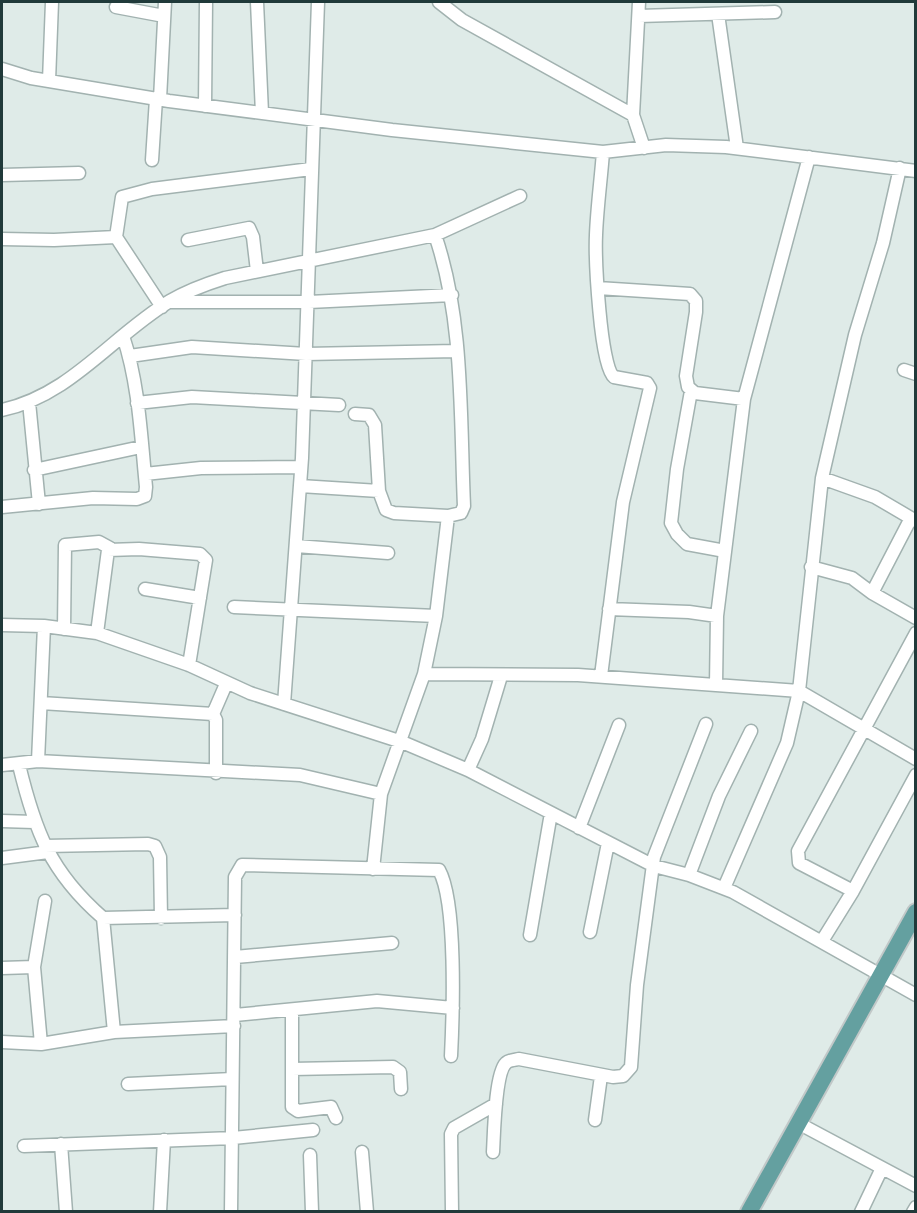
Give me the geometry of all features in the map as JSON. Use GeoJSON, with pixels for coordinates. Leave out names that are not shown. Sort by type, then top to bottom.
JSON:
{"type":"FeatureCollection","features":[{"type":"Feature","properties":{"kind":"main road"},"geometry":{"type":"LineString","coordinates":[[886,977],[915,912]]}},
{"type":"Feature","properties":{"kind":"main road"},"geometry":{"type":"LineString","coordinates":[[749,1212],[802,1126],[886,977],[915,935]]}},
{"type":"Feature","properties":{"kind":"main road"},"geometry":{"type":"LineString","coordinates":[[761,1212],[802,1126]]}},
{"type":"Feature","properties":{"kind":"street"},"geometry":{"type":"LineString","coordinates":[[49,81],[52,2]]}},
{"type":"Feature","properties":{"kind":"street"},"geometry":{"type":"LineString","coordinates":[[152,160],[165,2]]}},
{"type":"Feature","properties":{"kind":"street"},"geometry":{"type":"LineString","coordinates":[[205,106],[206,2]]}},
{"type":"Feature","properties":{"kind":"street"},"geometry":{"type":"LineString","coordinates":[[257,2],[261,113]]}},
{"type":"Feature","properties":{"kind":"street"},"geometry":{"type":"LineString","coordinates":[[284,704],[300,486],[309,302],[307,260],[318,2]]}},
{"type":"Feature","properties":{"kind":"street"},"geometry":{"type":"LineString","coordinates":[[439,2],[462,20],[633,115]]}},
{"type":"Feature","properties":{"kind":"street"},"geometry":{"type":"LineString","coordinates":[[639,2],[633,115],[644,148]]}},
{"type":"Feature","properties":{"kind":"street"},"geometry":{"type":"LineString","coordinates":[[116,7],[164,16]]}},
{"type":"Feature","properties":{"kind":"street"},"geometry":{"type":"LineString","coordinates":[[639,16],[724,10],[775,12]]}},
{"type":"Feature","properties":{"kind":"street"},"geometry":{"type":"LineString","coordinates":[[724,10],[736,148]]}},
{"type":"Feature","properties":{"kind":"street"},"geometry":{"type":"LineString","coordinates":[[2,69],[49,81],[205,106],[603,152],[666,146],[736,148],[915,171]]}},
{"type":"Feature","properties":{"kind":"street"},"geometry":{"type":"LineString","coordinates":[[601,676],[623,502],[650,388],[647,383],[614,377],[609,373],[598,288],[596,236],[603,152]]}},
{"type":"Feature","properties":{"kind":"street"},"geometry":{"type":"LineString","coordinates":[[716,685],[717,616],[744,399],[809,157]]}},
{"type":"Feature","properties":{"kind":"street"},"geometry":{"type":"LineString","coordinates":[[724,888],[787,743],[799,691],[822,478],[855,335],[883,243],[900,168]]}},
{"type":"Feature","properties":{"kind":"street"},"geometry":{"type":"LineString","coordinates":[[166,304],[116,237],[121,199],[129,193],[311,169]]}},
{"type":"Feature","properties":{"kind":"street"},"geometry":{"type":"LineString","coordinates":[[2,175],[79,172]]}},
{"type":"Feature","properties":{"kind":"street"},"geometry":{"type":"LineString","coordinates":[[2,410],[29,402],[62,385],[166,304],[208,284],[307,260],[435,235],[520,196]]}},
{"type":"Feature","properties":{"kind":"street"},"geometry":{"type":"LineString","coordinates":[[188,240],[249,228],[253,237],[257,271]]}},
{"type":"Feature","properties":{"kind":"street"},"geometry":{"type":"LineString","coordinates":[[355,414],[369,415],[375,424],[383,507],[390,512],[448,516],[461,513],[464,506],[452,295],[435,235]]}},
{"type":"Feature","properties":{"kind":"street"},"geometry":{"type":"LineString","coordinates":[[2,238],[54,240],[116,237]]}},
{"type":"Feature","properties":{"kind":"street"},"geometry":{"type":"LineString","coordinates":[[598,288],[683,293],[694,298],[696,312],[686,376],[691,391],[676,469],[671,523],[676,534],[687,544],[725,551]]}},
{"type":"Feature","properties":{"kind":"street"},"geometry":{"type":"LineString","coordinates":[[166,304],[309,302],[452,295]]}},
{"type":"Feature","properties":{"kind":"street"},"geometry":{"type":"LineString","coordinates":[[2,507],[93,498],[141,498],[146,492],[137,403],[130,356],[123,336]]}},
{"type":"Feature","properties":{"kind":"street"},"geometry":{"type":"LineString","coordinates":[[130,356],[192,347],[306,354],[456,351]]}},
{"type":"Feature","properties":{"kind":"street"},"geometry":{"type":"LineString","coordinates":[[691,391],[744,399]]}},
{"type":"Feature","properties":{"kind":"street"},"geometry":{"type":"LineString","coordinates":[[137,403],[192,397],[339,405]]}},
{"type":"Feature","properties":{"kind":"street"},"geometry":{"type":"LineString","coordinates":[[29,402],[39,504]]}},
{"type":"Feature","properties":{"kind":"street"},"geometry":{"type":"LineString","coordinates":[[34,470],[141,447]]}},
{"type":"Feature","properties":{"kind":"street"},"geometry":{"type":"LineString","coordinates":[[145,474],[201,468],[301,467]]}},
{"type":"Feature","properties":{"kind":"street"},"geometry":{"type":"LineString","coordinates":[[822,478],[875,497],[913,520],[872,593]]}},
{"type":"Feature","properties":{"kind":"street"},"geometry":{"type":"LineString","coordinates":[[300,486],[380,491]]}},
{"type":"Feature","properties":{"kind":"street"},"geometry":{"type":"LineString","coordinates":[[374,869],[381,794],[402,742],[424,674],[436,616],[448,516]]}},
{"type":"Feature","properties":{"kind":"street"},"geometry":{"type":"LineString","coordinates":[[64,629],[65,545],[99,542],[110,548],[203,555],[206,560],[189,665]]}},
{"type":"Feature","properties":{"kind":"street"},"geometry":{"type":"LineString","coordinates":[[296,546],[388,553]]}},
{"type":"Feature","properties":{"kind":"street"},"geometry":{"type":"LineString","coordinates":[[97,633],[106,555],[110,548]]}},
{"type":"Feature","properties":{"kind":"street"},"geometry":{"type":"LineString","coordinates":[[811,567],[852,578],[872,593],[915,618]]}},
{"type":"Feature","properties":{"kind":"street"},"geometry":{"type":"LineString","coordinates":[[145,589],[200,598]]}},
{"type":"Feature","properties":{"kind":"street"},"geometry":{"type":"LineString","coordinates":[[234,607],[436,616]]}},
{"type":"Feature","properties":{"kind":"street"},"geometry":{"type":"LineString","coordinates":[[609,609],[689,612],[717,616]]}},
{"type":"Feature","properties":{"kind":"street"},"geometry":{"type":"LineString","coordinates":[[2,625],[44,626],[97,633],[189,665],[226,684],[402,742],[468,770],[654,866],[689,875],[724,888],[915,995]]}},
{"type":"Feature","properties":{"kind":"street"},"geometry":{"type":"LineString","coordinates":[[38,761],[44,626]]}},
{"type":"Feature","properties":{"kind":"street"},"geometry":{"type":"LineString","coordinates":[[853,891],[799,863],[797,856],[915,633]]}},
{"type":"Feature","properties":{"kind":"street"},"geometry":{"type":"LineString","coordinates":[[424,674],[601,676],[799,691],[915,759]]}},
{"type":"Feature","properties":{"kind":"street"},"geometry":{"type":"LineString","coordinates":[[468,770],[482,739],[501,676]]}},
{"type":"Feature","properties":{"kind":"street"},"geometry":{"type":"LineString","coordinates":[[216,772],[216,720],[213,714],[226,684]]}},
{"type":"Feature","properties":{"kind":"street"},"geometry":{"type":"LineString","coordinates":[[41,703],[213,714]]}},
{"type":"Feature","properties":{"kind":"street"},"geometry":{"type":"LineString","coordinates":[[493,1152],[496,1104],[502,1068],[510,1060],[519,1059],[601,1076],[623,1076],[631,1067],[638,985],[657,848],[706,724]]}},
{"type":"Feature","properties":{"kind":"street"},"geometry":{"type":"LineString","coordinates":[[579,828],[619,725]]}},
{"type":"Feature","properties":{"kind":"street"},"geometry":{"type":"LineString","coordinates":[[689,875],[719,796],[751,731]]}},
{"type":"Feature","properties":{"kind":"street"},"geometry":{"type":"LineString","coordinates":[[2,765],[19,765],[38,761],[320,778],[352,790],[381,794]]}},
{"type":"Feature","properties":{"kind":"street"},"geometry":{"type":"LineString","coordinates":[[19,765],[34,822],[46,849],[65,881],[103,918],[114,1032]]}},
{"type":"Feature","properties":{"kind":"street"},"geometry":{"type":"LineString","coordinates":[[822,942],[853,891],[915,775]]}},
{"type":"Feature","properties":{"kind":"street"},"geometry":{"type":"LineString","coordinates":[[530,935],[552,813]]}},
{"type":"Feature","properties":{"kind":"street"},"geometry":{"type":"LineString","coordinates":[[2,821],[34,822]]}},
{"type":"Feature","properties":{"kind":"street"},"geometry":{"type":"LineString","coordinates":[[590,932],[608,843]]}},
{"type":"Feature","properties":{"kind":"street"},"geometry":{"type":"LineString","coordinates":[[2,858],[46,849],[155,846],[160,857],[161,918]]}},
{"type":"Feature","properties":{"kind":"street"},"geometry":{"type":"LineString","coordinates":[[231,1212],[235,877],[242,865],[374,869],[434,868],[442,876],[452,955],[451,1056]]}},
{"type":"Feature","properties":{"kind":"street"},"geometry":{"type":"LineString","coordinates":[[41,1044],[34,968],[45,901]]}},
{"type":"Feature","properties":{"kind":"street"},"geometry":{"type":"LineString","coordinates":[[103,918],[235,915]]}},
{"type":"Feature","properties":{"kind":"street"},"geometry":{"type":"LineString","coordinates":[[235,957],[392,943]]}},
{"type":"Feature","properties":{"kind":"street"},"geometry":{"type":"LineString","coordinates":[[2,968],[34,968]]}},
{"type":"Feature","properties":{"kind":"street"},"geometry":{"type":"LineString","coordinates":[[2,1042],[41,1044],[114,1032],[234,1020],[377,1001],[453,1008]]}},
{"type":"Feature","properties":{"kind":"street"},"geometry":{"type":"LineString","coordinates":[[292,1011],[291,1103],[294,1110],[331,1107],[336,1118]]}},
{"type":"Feature","properties":{"kind":"street"},"geometry":{"type":"LineString","coordinates":[[292,1070],[393,1067],[400,1072],[401,1089]]}},
{"type":"Feature","properties":{"kind":"street"},"geometry":{"type":"LineString","coordinates":[[595,1120],[601,1076]]}},
{"type":"Feature","properties":{"kind":"street"},"geometry":{"type":"LineString","coordinates":[[128,1084],[232,1080]]}},
{"type":"Feature","properties":{"kind":"street"},"geometry":{"type":"LineString","coordinates":[[452,1212],[451,1134],[454,1128],[496,1104]]}},
{"type":"Feature","properties":{"kind":"street"},"geometry":{"type":"LineString","coordinates":[[802,1126],[915,1186]]}},
{"type":"Feature","properties":{"kind":"street"},"geometry":{"type":"LineString","coordinates":[[24,1146],[233,1138],[314,1130]]}},
{"type":"Feature","properties":{"kind":"street"},"geometry":{"type":"LineString","coordinates":[[159,1212],[165,1140]]}},
{"type":"Feature","properties":{"kind":"street"},"geometry":{"type":"LineString","coordinates":[[61,1144],[66,1212]]}},
{"type":"Feature","properties":{"kind":"street"},"geometry":{"type":"LineString","coordinates":[[362,1152],[367,1212]]}},
{"type":"Feature","properties":{"kind":"street"},"geometry":{"type":"LineString","coordinates":[[310,1155],[312,1212]]}},
{"type":"Feature","properties":{"kind":"street"},"geometry":{"type":"LineString","coordinates":[[861,1212],[882,1168]]}},
{"type":"Feature","properties":{"kind":"street"},"geometry":{"type":"LineString","coordinates":[[913,1212],[915,1207]]}}]}
